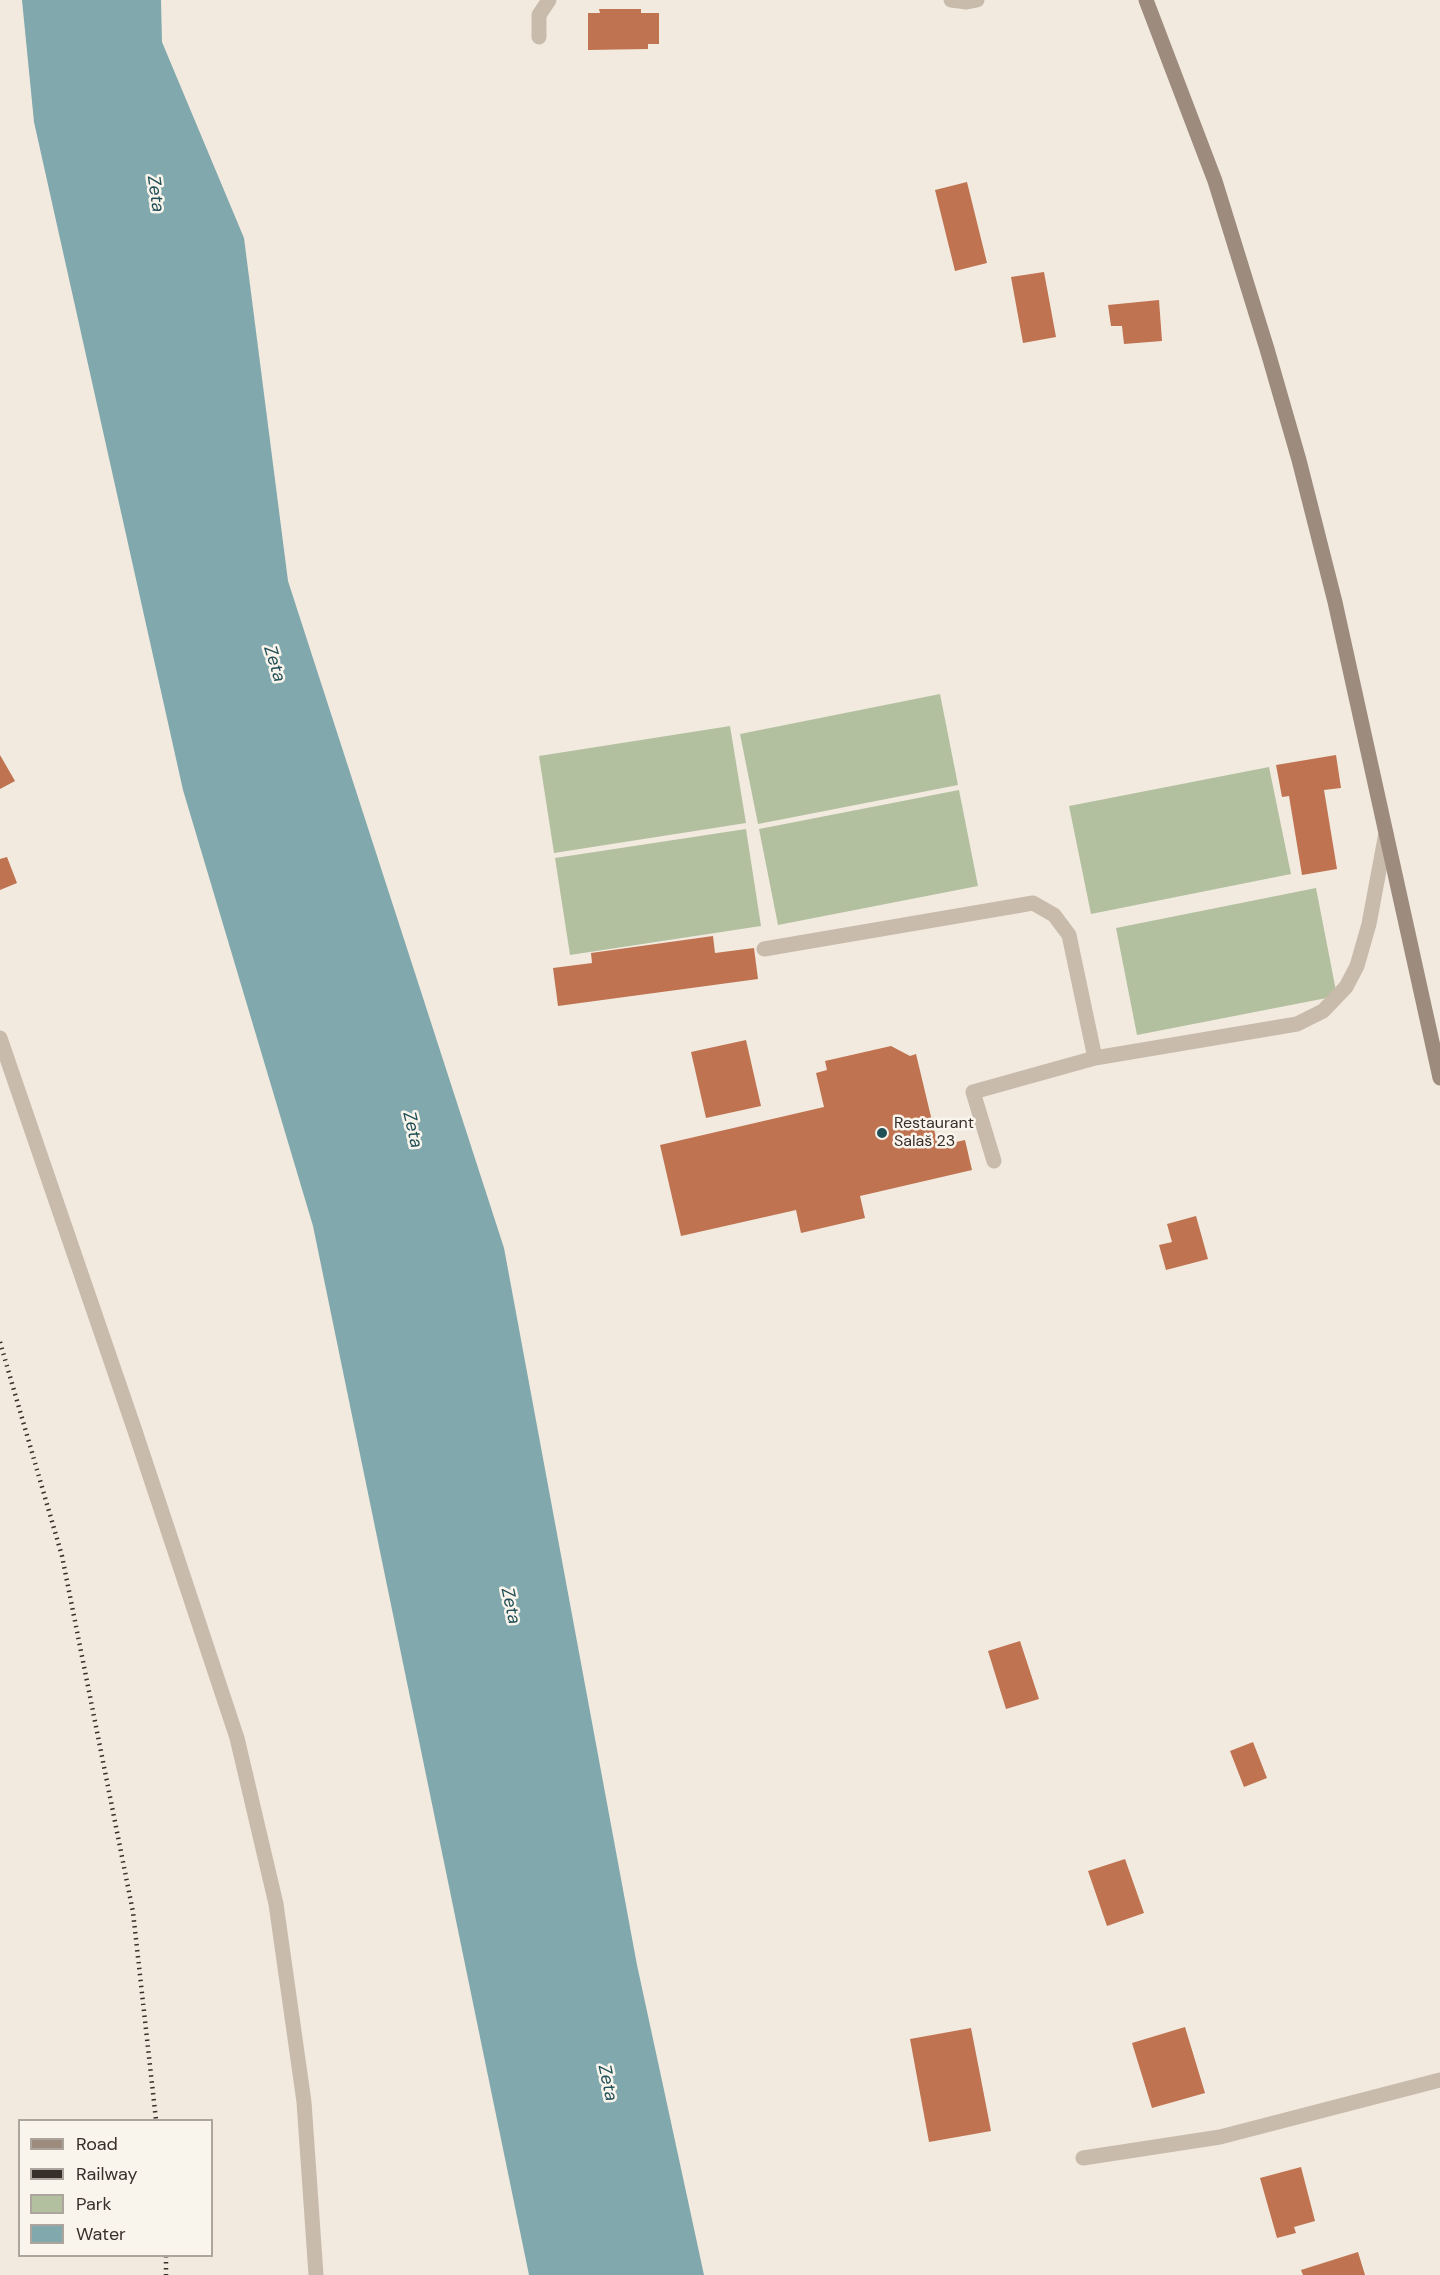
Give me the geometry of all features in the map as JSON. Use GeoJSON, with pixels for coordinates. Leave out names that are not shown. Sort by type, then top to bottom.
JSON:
{"type":"FeatureCollection","features":[{"type":"Feature","properties":{"kind":"main road"},"geometry":{"type":"LineString","coordinates":[[1146,0],[1203,146],[1267,349],[1327,568],[1440,1078]]}},
{"type":"Feature","properties":{"kind":"street"},"geometry":{"type":"LineString","coordinates":[[539,37],[539,15],[549,0]]}},
{"type":"Feature","properties":{"kind":"street"},"geometry":{"type":"LineString","coordinates":[[951,0],[967,2],[977,0]]}},
{"type":"Feature","properties":{"kind":"street"},"geometry":{"type":"LineString","coordinates":[[994,1161],[973,1092],[1095,1058],[1297,1024],[1323,1011],[1346,987],[1357,966],[1369,924],[1386,830]]}},
{"type":"Feature","properties":{"kind":"street"},"geometry":{"type":"LineString","coordinates":[[764,949],[1033,903],[1054,915],[1070,935],[1095,1058]]}},
{"type":"Feature","properties":{"kind":"street"},"geometry":{"type":"LineString","coordinates":[[0,1038],[237,1737],[276,1904],[304,2102],[316,2275]]}},
{"type":"Feature","properties":{"kind":"street"},"geometry":{"type":"LineString","coordinates":[[1083,2158],[1220,2137],[1440,2080]]}},
{"type":"Feature","properties":{"kind":"green space"},"geometry":{"type":"Polygon","coordinates":[[[940,694],[958,785],[758,824],[740,734],[940,694]]]}},
{"type":"Feature","properties":{"kind":"green space"},"geometry":{"type":"Polygon","coordinates":[[[730,726],[746,823],[554,853],[539,756],[730,726]]]}},
{"type":"Feature","properties":{"kind":"green space"},"geometry":{"type":"Polygon","coordinates":[[[1269,767],[1291,874],[1091,914],[1069,806],[1269,767]]]}},
{"type":"Feature","properties":{"kind":"green space"},"geometry":{"type":"Polygon","coordinates":[[[959,790],[978,886],[778,925],[759,829],[959,790]]]}},
{"type":"Feature","properties":{"kind":"green space"},"geometry":{"type":"Polygon","coordinates":[[[746,829],[761,926],[570,955],[555,858],[746,829]]]}},
{"type":"Feature","properties":{"kind":"green space"},"geometry":{"type":"Polygon","coordinates":[[[1316,888],[1337,996],[1137,1035],[1116,928],[1316,888]]]}},
{"type":"Feature","properties":{"kind":"water","name":"Zeta"},"geometry":{"type":"Polygon","coordinates":[[[22,0],[161,0],[162,42],[244,238],[288,581],[504,1248],[637,1965],[704,2275],[529,2275],[313,1226],[183,790],[34,122],[22,0]]]}},
{"type":"Feature","properties":{"kind":"building"},"geometry":{"type":"Polygon","coordinates":[[[599,9],[641,9],[641,13],[659,13],[659,44],[648,44],[648,49],[588,50],[588,13],[600,13],[599,9]]]}},
{"type":"Feature","properties":{"kind":"building"},"geometry":{"type":"Polygon","coordinates":[[[967,182],[987,263],[955,271],[935,190],[967,182]]]}},
{"type":"Feature","properties":{"kind":"building"},"geometry":{"type":"Polygon","coordinates":[[[1044,272],[1056,337],[1023,343],[1011,277],[1044,272]]]}},
{"type":"Feature","properties":{"kind":"building"},"geometry":{"type":"Polygon","coordinates":[[[1159,300],[1162,341],[1124,344],[1122,326],[1111,326],[1108,305],[1159,300]]]}},
{"type":"Feature","properties":{"kind":"building"},"geometry":{"type":"Polygon","coordinates":[[[0,755],[15,781],[0,789],[0,755]]]}},
{"type":"Feature","properties":{"kind":"building"},"geometry":{"type":"Polygon","coordinates":[[[1336,755],[1341,788],[1324,790],[1337,869],[1302,875],[1289,796],[1282,797],[1276,765],[1336,755]]]}},
{"type":"Feature","properties":{"kind":"building"},"geometry":{"type":"Polygon","coordinates":[[[7,857],[17,883],[0,890],[0,859],[7,857]]]}},
{"type":"Feature","properties":{"kind":"building"},"geometry":{"type":"Polygon","coordinates":[[[713,936],[715,953],[754,948],[758,979],[558,1006],[553,968],[592,963],[591,953],[713,936]]]}},
{"type":"Feature","properties":{"kind":"building"},"geometry":{"type":"Polygon","coordinates":[[[746,1040],[761,1106],[706,1118],[691,1052],[746,1040]]]}},
{"type":"Feature","properties":{"kind":"building"},"geometry":{"type":"Polygon","coordinates":[[[891,1046],[910,1056],[916,1054],[938,1146],[965,1140],[972,1170],[860,1196],[865,1218],[801,1233],[796,1210],[681,1236],[660,1145],[824,1107],[816,1073],[827,1070],[825,1061],[891,1046]]]}},
{"type":"Feature","properties":{"kind":"building"},"geometry":{"type":"Polygon","coordinates":[[[1196,1216],[1208,1259],[1166,1270],[1159,1245],[1172,1242],[1167,1224],[1196,1216]]]}},
{"type":"Feature","properties":{"kind":"building"},"geometry":{"type":"Polygon","coordinates":[[[1020,1641],[1039,1699],[1006,1709],[988,1651],[1020,1641]]]}},
{"type":"Feature","properties":{"kind":"building"},"geometry":{"type":"Polygon","coordinates":[[[1253,1742],[1267,1778],[1244,1787],[1230,1751],[1253,1742]]]}},
{"type":"Feature","properties":{"kind":"building"},"geometry":{"type":"Polygon","coordinates":[[[1125,1859],[1144,1913],[1107,1926],[1088,1871],[1125,1859]]]}},
{"type":"Feature","properties":{"kind":"building"},"geometry":{"type":"Polygon","coordinates":[[[1185,2027],[1205,2093],[1152,2108],[1132,2043],[1185,2027]]]}},
{"type":"Feature","properties":{"kind":"building"},"geometry":{"type":"Polygon","coordinates":[[[971,2028],[991,2131],[929,2142],[910,2039],[971,2028]]]}},
{"type":"Feature","properties":{"kind":"building"},"geometry":{"type":"Polygon","coordinates":[[[1301,2167],[1315,2221],[1294,2227],[1296,2233],[1277,2238],[1260,2178],[1301,2167]]]}},
{"type":"Feature","properties":{"kind":"building"},"geometry":{"type":"Polygon","coordinates":[[[1358,2252],[1365,2275],[1303,2275],[1301,2270],[1358,2252]]]}},
{"type":"Feature","properties":{"kind":"railway"},"geometry":{"type":"LineString","coordinates":[[0,1342],[62,1556],[133,1912],[156,2119]]}},
{"type":"Feature","properties":{"kind":"railway"},"geometry":{"type":"LineString","coordinates":[[166,2257],[166,2275]]}},
{"type":"Feature","properties":{"kind":"place","name":"Restaurant Salaš 23"},"geometry":{"type":"Point","coordinates":[882,1133]}}]}
